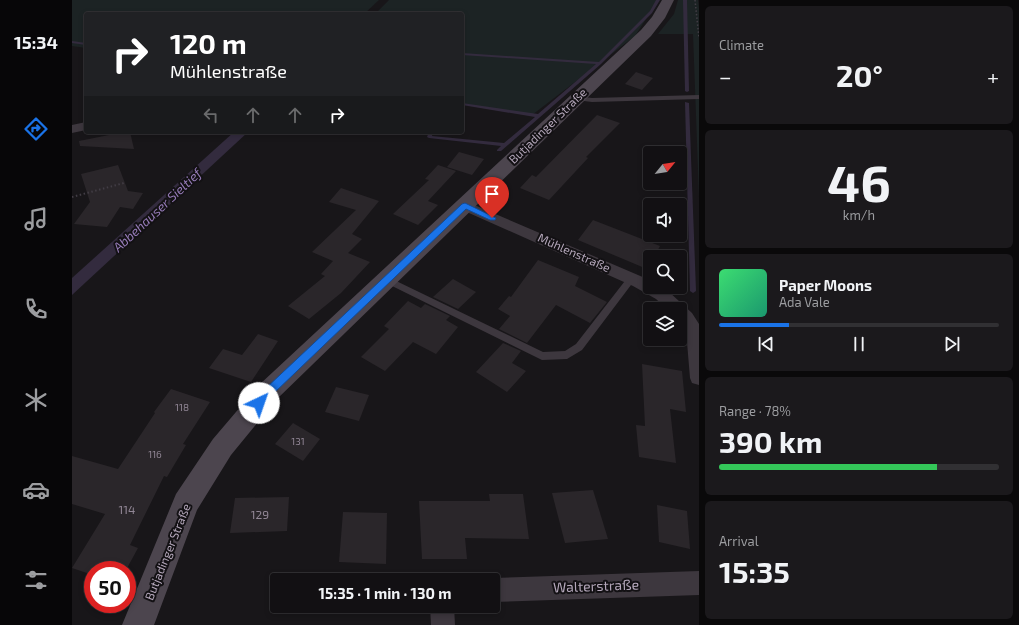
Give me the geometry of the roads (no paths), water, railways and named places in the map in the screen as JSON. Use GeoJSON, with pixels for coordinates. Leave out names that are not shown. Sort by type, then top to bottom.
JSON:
{"type":"FeatureCollection","features":[{"type":"Feature","properties":{"kind":"main road","name":"Butjadinger Straße"},"geometry":{"type":"LineString","coordinates":[[138,625],[186,503],[222,447],[268,392],[646,33],[658,18],[668,0]]}},
{"type":"Feature","properties":{"kind":"street"},"geometry":{"type":"LineString","coordinates":[[72,129],[84,126]]}},
{"type":"Feature","properties":{"kind":"street","name":"Mühlenstraße"},"geometry":{"type":"LineString","coordinates":[[465,206],[631,278],[662,295],[670,302]]}},
{"type":"Feature","properties":{"kind":"street","name":"Mühlenstraße"},"geometry":{"type":"LineString","coordinates":[[687,320],[696,337],[699,378]]}},
{"type":"Feature","properties":{"kind":"street","name":"Walterstraße"},"geometry":{"type":"LineString","coordinates":[[500,590],[699,583]]}},
{"type":"Feature","properties":{"kind":"street"},"geometry":{"type":"LineString","coordinates":[[442,613],[443,625]]}},
{"type":"Feature","properties":{"kind":"lane"},"geometry":{"type":"LineString","coordinates":[[576,98],[592,100],[699,97]]}},
{"type":"Feature","properties":{"kind":"lane"},"geometry":{"type":"LineString","coordinates":[[387,280],[542,356],[567,355],[579,347],[631,278]]}},
{"type":"Feature","properties":{"kind":"water","name":"Abbehauser Sieltief"},"geometry":{"type":"Polygon","coordinates":[[[232,134],[246,134],[72,295],[72,278],[232,134]]]}},
{"type":"Feature","properties":{"kind":"waterway"},"geometry":{"type":"LineString","coordinates":[[600,63],[651,12],[658,0]]}},
{"type":"Feature","properties":{"kind":"waterway"},"geometry":{"type":"LineString","coordinates":[[685,0],[687,91]]}},
{"type":"Feature","properties":{"kind":"waterway"},"geometry":{"type":"LineString","coordinates":[[72,42],[84,44]]}},
{"type":"Feature","properties":{"kind":"waterway"},"geometry":{"type":"LineString","coordinates":[[464,54],[600,63]]}},
{"type":"Feature","properties":{"kind":"waterway"},"geometry":{"type":"LineString","coordinates":[[539,116],[600,63]]}},
{"type":"Feature","properties":{"kind":"waterway"},"geometry":{"type":"LineString","coordinates":[[687,103],[693,291]]}},
{"type":"Feature","properties":{"kind":"waterway"},"geometry":{"type":"LineString","coordinates":[[464,104],[539,116]]}},
{"type":"Feature","properties":{"kind":"waterway"},"geometry":{"type":"LineString","coordinates":[[505,145],[539,116]]}},
{"type":"Feature","properties":{"kind":"waterway"},"geometry":{"type":"LineString","coordinates":[[430,134],[429,137],[505,145]]}},
{"type":"Feature","properties":{"kind":"waterway"},"geometry":{"type":"LineString","coordinates":[[499,150],[505,145]]}}]}
